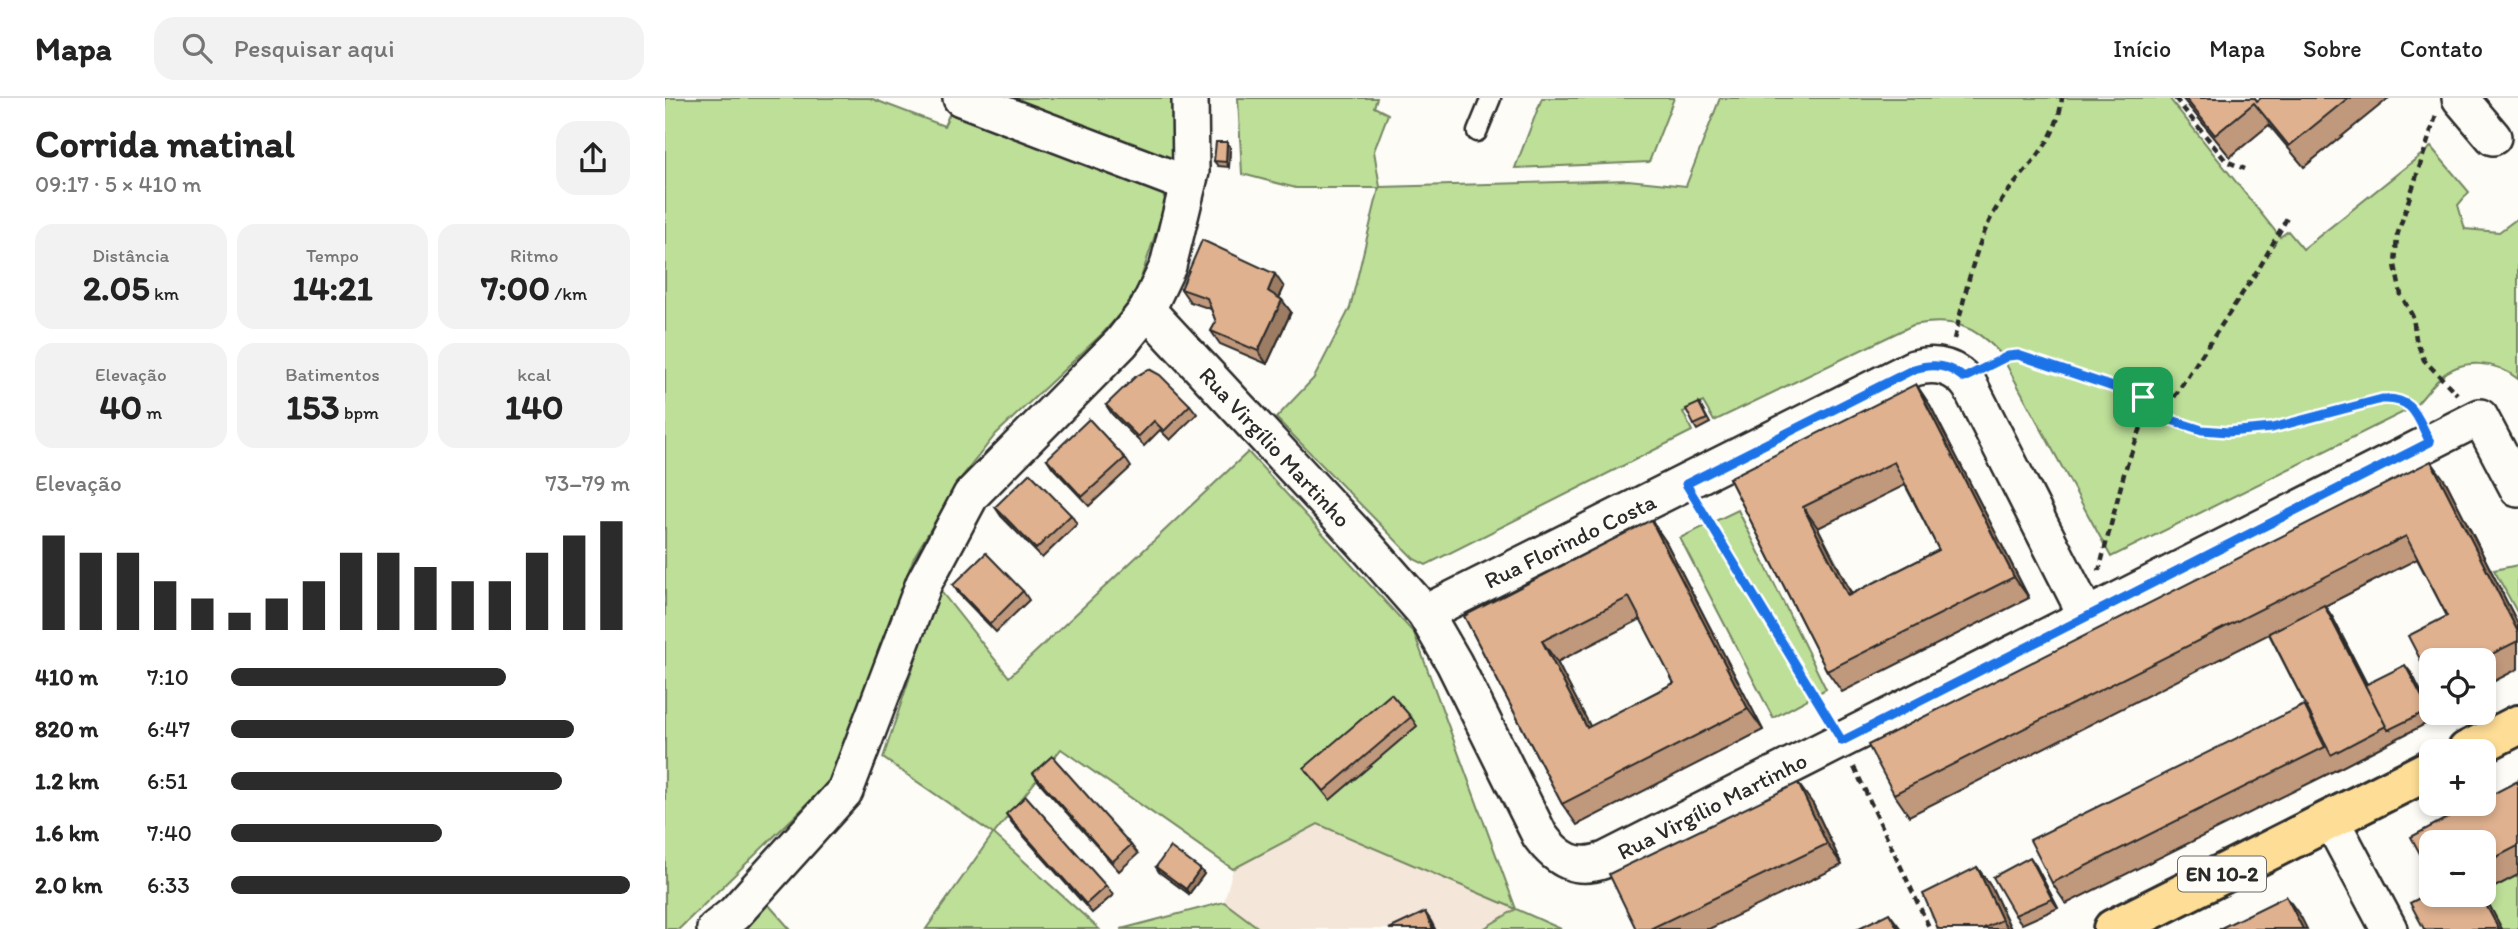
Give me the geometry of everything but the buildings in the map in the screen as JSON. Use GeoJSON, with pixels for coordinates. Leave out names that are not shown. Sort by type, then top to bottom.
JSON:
{"type":"FeatureCollection","features":[{"type":"Feature","properties":{"kind":"main road"},"geometry":{"type":"LineString","coordinates":[[2491,739],[2518,725]]}},
{"type":"Feature","properties":{"kind":"main road","name":"EN 10-2"},"geometry":{"type":"LineString","coordinates":[[2113,929],[2419,775]]}},
{"type":"Feature","properties":{"kind":"street"},"geometry":{"type":"LineString","coordinates":[[961,98],[1187,184]]}},
{"type":"Feature","properties":{"kind":"street"},"geometry":{"type":"LineString","coordinates":[[715,929],[735,913],[845,791],[924,583],[971,495],[1121,343],[1147,310],[1168,266],[1191,172],[1189,98]]}},
{"type":"Feature","properties":{"kind":"street"},"geometry":{"type":"LineString","coordinates":[[2449,104],[2493,137]]}},
{"type":"Feature","properties":{"kind":"street","name":"Rua Virgílio Martinho"},"geometry":{"type":"LineString","coordinates":[[1147,310],[1362,541],[1425,613],[1454,663],[1540,836],[1557,855],[1573,864],[1585,865],[1605,860],[2480,417]]}},
{"type":"Feature","properties":{"kind":"street","name":"Rua Florindo Costa"},"geometry":{"type":"LineString","coordinates":[[1425,613],[1914,369],[1927,365],[1956,373]]}},
{"type":"Feature","properties":{"kind":"street"},"geometry":{"type":"LineString","coordinates":[[1956,373],[2087,617]]}},
{"type":"Feature","properties":{"kind":"street"},"geometry":{"type":"LineString","coordinates":[[2480,417],[2518,489]]}},
{"type":"Feature","properties":{"kind":"street"},"geometry":{"type":"LineString","coordinates":[[2331,820],[2389,929]]}},
{"type":"Feature","properties":{"kind":"lane"},"geometry":{"type":"LineString","coordinates":[[1477,132],[1490,98]]}},
{"type":"Feature","properties":{"kind":"path"},"geometry":{"type":"LineString","coordinates":[[2062,98],[2052,134],[2038,157],[1993,214],[1977,247],[1956,373],[2018,355],[2143,397],[2148,406],[2125,470],[2087,617]]}},
{"type":"Feature","properties":{"kind":"path"},"geometry":{"type":"LineString","coordinates":[[2175,98],[2226,161],[2245,169]]}},
{"type":"Feature","properties":{"kind":"path"},"geometry":{"type":"LineString","coordinates":[[2449,104],[2397,236],[2395,265],[2424,360],[2480,417]]}},
{"type":"Feature","properties":{"kind":"path"},"geometry":{"type":"LineString","coordinates":[[2161,417],[2261,265],[2287,218]]}},
{"type":"Feature","properties":{"kind":"path"},"geometry":{"type":"LineString","coordinates":[[2147,412],[2202,430],[2228,432],[2272,428],[2382,399],[2396,398],[2410,405],[2430,442]]}},
{"type":"Feature","properties":{"kind":"path"},"geometry":{"type":"LineString","coordinates":[[1686,484],[1842,741],[1930,929]]}},
{"type":"Feature","properties":{"kind":"shaded area"},"geometry":{"type":"Polygon","coordinates":[[[1318,824],[1516,910],[1483,929],[1260,929],[1224,902],[1233,869],[1318,824]]]}},
{"type":"Feature","properties":{"kind":"green space"},"geometry":{"type":"Polygon","coordinates":[[[665,98],[870,98],[944,126],[953,106],[1160,187],[1166,202],[1139,284],[1126,307],[1103,333],[996,434],[961,478],[914,557],[830,782],[679,929],[665,929],[665,98]]]}},
{"type":"Feature","properties":{"kind":"green space"},"geometry":{"type":"Polygon","coordinates":[[[1011,98],[1178,98],[1178,150],[1172,161],[1011,98]]]}},
{"type":"Feature","properties":{"kind":"green space"},"geometry":{"type":"Polygon","coordinates":[[[1238,98],[1377,98],[1374,107],[1388,114],[1374,151],[1380,187],[1628,180],[1686,186],[1720,98],[2169,98],[2280,237],[2288,231],[2303,249],[2431,147],[2469,192],[2458,205],[2465,229],[2499,232],[2518,218],[2518,379],[2489,365],[2469,364],[2458,367],[2440,378],[2414,407],[2111,557],[2000,353],[1981,336],[1961,326],[1939,322],[1913,325],[1714,421],[1703,402],[1683,412],[1692,431],[1426,565],[1414,559],[1276,418],[1314,378],[1350,308],[1379,188],[1296,188],[1242,174],[1238,98]]]}},
{"type":"Feature","properties":{"kind":"green space"},"geometry":{"type":"Polygon","coordinates":[[[1542,98],[1674,98],[1649,162],[1515,168],[1542,98]]]}},
{"type":"Feature","properties":{"kind":"green space"},"geometry":{"type":"Polygon","coordinates":[[[1248,452],[1414,633],[1516,909],[1318,824],[1233,869],[1061,749],[994,834],[1099,929],[926,929],[993,834],[883,758],[939,589],[1009,677],[1248,452]]]}},
{"type":"Feature","properties":{"kind":"green space"},"geometry":{"type":"Polygon","coordinates":[[[1738,510],[1826,689],[1773,718],[1680,538],[1738,510]]]}},
{"type":"Feature","properties":{"kind":"green space"},"geometry":{"type":"Polygon","coordinates":[[[2518,565],[2518,614],[2494,570],[2518,565]]]}},
{"type":"Feature","properties":{"kind":"green space"},"geometry":{"type":"Polygon","coordinates":[[[2518,875],[2518,929],[2502,929],[2490,907],[2496,907],[2496,886],[2518,875]]]}},
{"type":"Feature","properties":{"kind":"green space"},"geometry":{"type":"Polygon","coordinates":[[[1224,902],[1260,929],[1121,929],[1224,902]]]}},
{"type":"Feature","properties":{"kind":"green space"},"geometry":{"type":"Polygon","coordinates":[[[767,903],[790,929],[736,929],[767,903]]]}},
{"type":"Feature","properties":{"kind":"green space"},"geometry":{"type":"Polygon","coordinates":[[[1516,909],[1561,929],[1483,929],[1516,909]]]}},
{"type":"Feature","properties":{"kind":"route"},"geometry":{"type":"LineString","coordinates":[[2018,355],[2143,397],[2148,406],[2147,412],[2215,432],[2272,428],[2382,399],[2396,398],[2410,405],[2430,442],[1842,741],[1686,484],[1914,369],[1927,365],[1947,367],[1964,378],[2008,356],[2018,355]]}}]}
